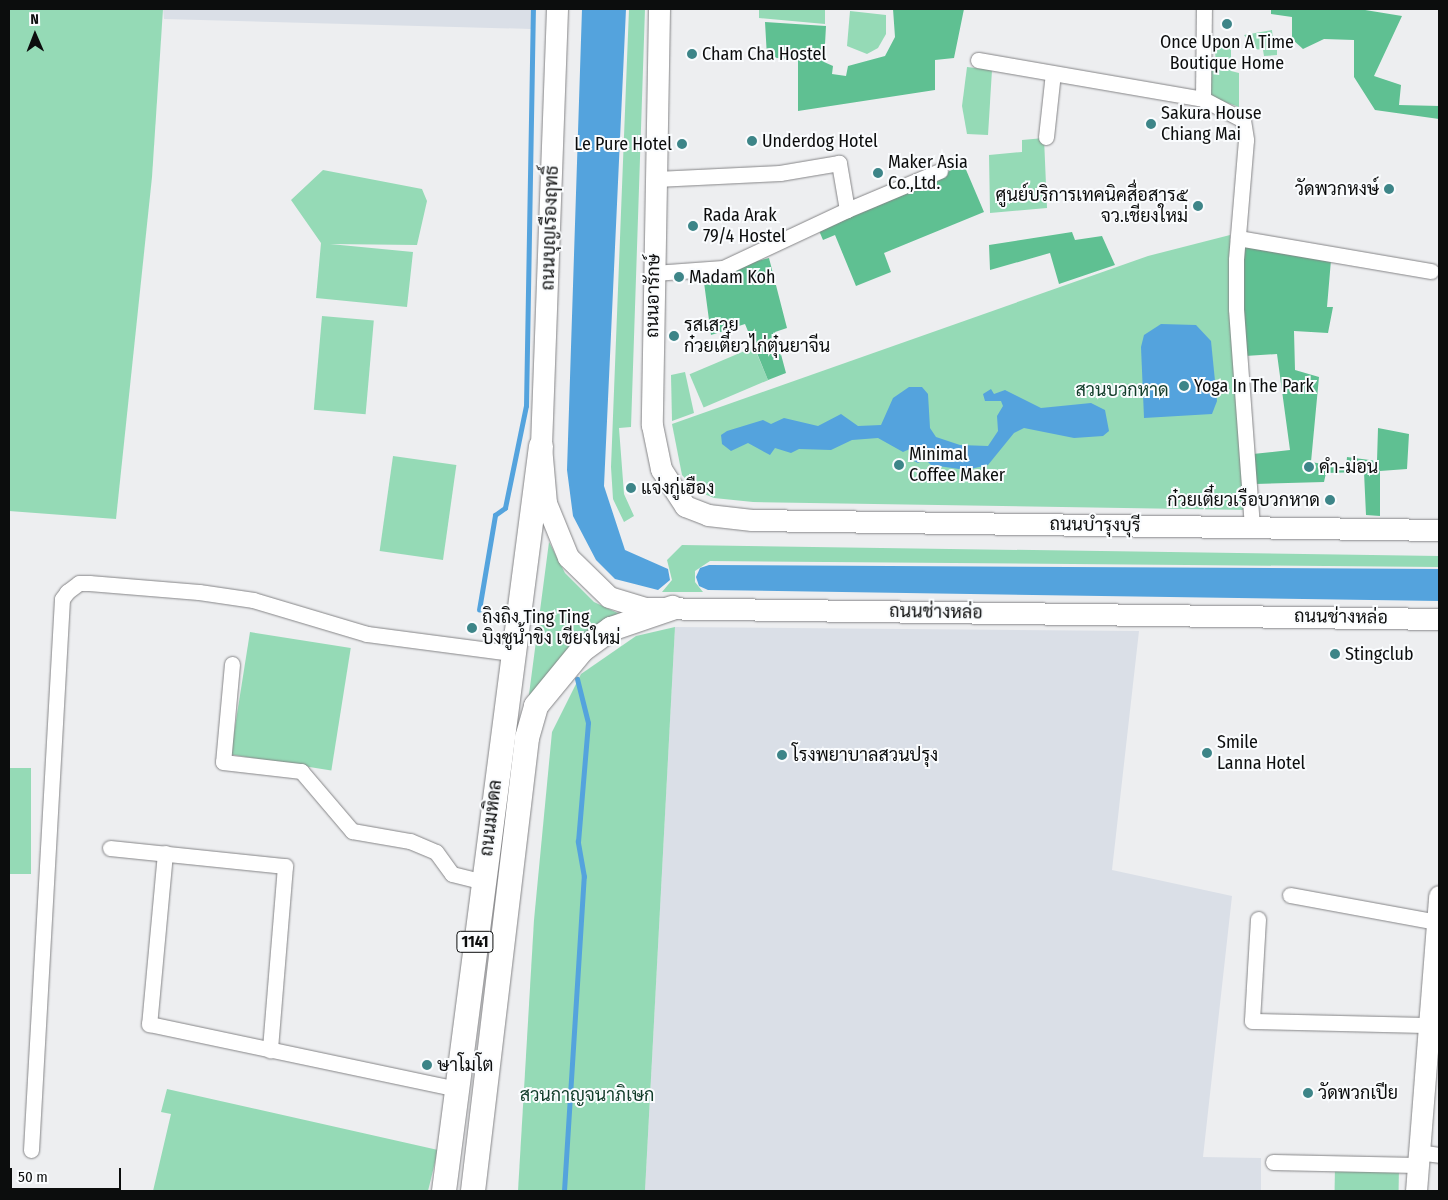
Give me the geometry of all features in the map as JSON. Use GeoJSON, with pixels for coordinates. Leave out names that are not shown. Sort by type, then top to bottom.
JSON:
{"type":"FeatureCollection","features":[{"type":"Feature","properties":{"kind":"main road","name":"ถนนบุญเรืองฤทธิ์"},"geometry":{"type":"LineString","coordinates":[[540,446],[557,9]]}},
{"type":"Feature","properties":{"kind":"main road","name":"ถนนอารักษ์"},"geometry":{"type":"LineString","coordinates":[[659,9],[652,425],[661,469],[685,506],[708,515],[752,520]]}},
{"type":"Feature","properties":{"kind":"main road","name":"ถนนช่างหล่อ"},"geometry":{"type":"LineString","coordinates":[[540,446],[551,521],[580,573],[609,597],[627,605],[672,608],[1439,619]]}},
{"type":"Feature","properties":{"kind":"main road","name":"ถนนมหิดล"},"geometry":{"type":"LineString","coordinates":[[444,1191],[540,446]]}},
{"type":"Feature","properties":{"kind":"main road","name":"ถนนบำรุงบุรี"},"geometry":{"type":"LineString","coordinates":[[752,520],[1439,530]]}},
{"type":"Feature","properties":{"kind":"main road","name":"ถนนมหิดล"},"geometry":{"type":"LineString","coordinates":[[473,1191],[527,738],[536,706],[555,679],[589,645],[611,629],[672,608]]}},
{"type":"Feature","properties":{"kind":"main road"},"geometry":{"type":"LineString","coordinates":[[1416,1191],[1425,1158],[1428,1025],[1439,896]]}},
{"type":"Feature","properties":{"kind":"street"},"geometry":{"type":"LineString","coordinates":[[1203,99],[1204,9]]}},
{"type":"Feature","properties":{"kind":"street"},"geometry":{"type":"LineString","coordinates":[[978,60],[1203,99],[1243,120],[1246,140],[1238,238],[1236,308],[1252,528]]}},
{"type":"Feature","properties":{"kind":"street"},"geometry":{"type":"LineString","coordinates":[[1046,137],[1053,73]]}},
{"type":"Feature","properties":{"kind":"street"},"geometry":{"type":"LineString","coordinates":[[656,179],[780,173],[839,163],[847,210]]}},
{"type":"Feature","properties":{"kind":"street"},"geometry":{"type":"LineString","coordinates":[[654,272],[723,268],[847,210],[940,170]]}},
{"type":"Feature","properties":{"kind":"street"},"geometry":{"type":"LineString","coordinates":[[1238,238],[1431,271]]}},
{"type":"Feature","properties":{"kind":"street"},"geometry":{"type":"LineString","coordinates":[[31,1150],[62,599],[72,588],[89,583],[244,598],[367,634],[512,653]]}},
{"type":"Feature","properties":{"kind":"street"},"geometry":{"type":"LineString","coordinates":[[232,664],[223,762],[300,771],[352,831],[418,845],[436,852],[452,874],[483,882]]}},
{"type":"Feature","properties":{"kind":"street"},"geometry":{"type":"LineString","coordinates":[[110,848],[284,866],[270,1050]]}},
{"type":"Feature","properties":{"kind":"street"},"geometry":{"type":"LineString","coordinates":[[165,854],[149,1024],[457,1088]]}},
{"type":"Feature","properties":{"kind":"street"},"geometry":{"type":"LineString","coordinates":[[1290,895],[1437,922]]}},
{"type":"Feature","properties":{"kind":"street"},"geometry":{"type":"LineString","coordinates":[[1258,919],[1252,1021],[1428,1025]]}},
{"type":"Feature","properties":{"kind":"street"},"geometry":{"type":"LineString","coordinates":[[1273,1162],[1425,1158]]}},
{"type":"Feature","properties":{"kind":"shaded area"},"geometry":{"type":"Polygon","coordinates":[[[163,9],[532,9],[531,29],[164,19],[163,9]]]}},
{"type":"Feature","properties":{"kind":"shaded area"},"geometry":{"type":"Polygon","coordinates":[[[675,627],[1139,631],[1112,870],[1232,896],[1203,1157],[1261,1158],[1261,1191],[645,1191],[675,627]]]}},
{"type":"Feature","properties":{"kind":"green space"},"geometry":{"type":"Polygon","coordinates":[[[9,9],[163,9],[152,177],[116,519],[9,511],[9,9]]]}},
{"type":"Feature","properties":{"kind":"green space"},"geometry":{"type":"Polygon","coordinates":[[[629,9],[645,9],[631,427],[619,428],[624,494],[634,516],[624,522],[613,499],[611,467],[629,9]]]}},
{"type":"Feature","properties":{"kind":"green space"},"geometry":{"type":"Polygon","coordinates":[[[759,9],[825,9],[825,24],[759,18],[759,9]]]}},
{"type":"Feature","properties":{"kind":"green space"},"geometry":{"type":"Polygon","coordinates":[[[893,9],[964,9],[954,58],[935,60],[935,90],[798,111],[798,60],[767,57],[765,22],[826,26],[824,62],[833,66],[832,74],[846,76],[848,66],[885,56],[895,37],[893,9]]]}},
{"type":"Feature","properties":{"kind":"green space"},"geometry":{"type":"Polygon","coordinates":[[[1271,9],[1359,9],[1402,16],[1374,76],[1401,85],[1399,105],[1439,106],[1439,119],[1375,110],[1354,77],[1354,40],[1324,39],[1303,49],[1292,39],[1292,17],[1271,14],[1271,9]]]}},
{"type":"Feature","properties":{"kind":"green space"},"geometry":{"type":"Polygon","coordinates":[[[850,11],[886,15],[886,34],[878,48],[867,54],[847,46],[850,11]]]}},
{"type":"Feature","properties":{"kind":"green space"},"geometry":{"type":"Polygon","coordinates":[[[1272,30],[1273,40],[1292,39],[1295,45],[1277,46],[1277,55],[1264,56],[1263,50],[1255,49],[1244,35],[1272,30]]]}},
{"type":"Feature","properties":{"kind":"green space"},"geometry":{"type":"Polygon","coordinates":[[[1231,43],[1231,71],[1239,73],[1239,107],[1208,96],[1207,66],[1216,66],[1215,50],[1231,43]]]}},
{"type":"Feature","properties":{"kind":"green space"},"geometry":{"type":"Polygon","coordinates":[[[967,67],[992,70],[988,135],[967,134],[962,106],[967,67]]]}},
{"type":"Feature","properties":{"kind":"green space"},"geometry":{"type":"Polygon","coordinates":[[[1044,138],[1047,208],[990,213],[989,155],[1022,152],[1022,140],[1044,138]]]}},
{"type":"Feature","properties":{"kind":"green space"},"geometry":{"type":"Polygon","coordinates":[[[964,165],[984,212],[884,253],[891,272],[856,286],[835,235],[823,240],[817,226],[964,165]]]}},
{"type":"Feature","properties":{"kind":"green space"},"geometry":{"type":"Polygon","coordinates":[[[323,170],[422,189],[427,201],[417,245],[330,244],[413,252],[407,307],[316,298],[321,243],[291,200],[323,170]]]}},
{"type":"Feature","properties":{"kind":"green space"},"geometry":{"type":"Polygon","coordinates":[[[1072,232],[1075,240],[1102,236],[1115,265],[1059,284],[1050,253],[990,270],[989,245],[1072,232]]]}},
{"type":"Feature","properties":{"kind":"green space","name":"สวนบวกหาด"},"geometry":{"type":"Polygon","coordinates":[[[1230,235],[1247,510],[753,502],[714,498],[697,491],[682,475],[672,424],[1148,256],[1230,235]]]}},
{"type":"Feature","properties":{"kind":"green space"},"geometry":{"type":"Polygon","coordinates":[[[1241,243],[1331,260],[1327,307],[1333,307],[1328,333],[1294,331],[1295,370],[1319,377],[1311,462],[1346,468],[1347,457],[1377,461],[1378,428],[1409,434],[1407,469],[1380,471],[1380,516],[1366,515],[1364,472],[1326,473],[1324,482],[1255,484],[1253,454],[1290,450],[1277,354],[1245,356],[1241,243]]]}},
{"type":"Feature","properties":{"kind":"green space"},"geometry":{"type":"Polygon","coordinates":[[[769,258],[787,328],[775,332],[786,373],[768,380],[745,324],[711,335],[703,275],[769,258]]]}},
{"type":"Feature","properties":{"kind":"green space"},"geometry":{"type":"Polygon","coordinates":[[[322,316],[374,321],[366,414],[314,410],[322,316]]]}},
{"type":"Feature","properties":{"kind":"green space"},"geometry":{"type":"Polygon","coordinates":[[[754,347],[768,380],[704,407],[690,374],[754,347]]]}},
{"type":"Feature","properties":{"kind":"green space"},"geometry":{"type":"Polygon","coordinates":[[[685,372],[694,413],[672,421],[671,375],[685,372]]]}},
{"type":"Feature","properties":{"kind":"green space"},"geometry":{"type":"Polygon","coordinates":[[[393,456],[456,465],[443,560],[380,551],[393,456]]]}},
{"type":"Feature","properties":{"kind":"green space"},"geometry":{"type":"Polygon","coordinates":[[[549,542],[565,573],[594,602],[624,616],[528,702],[549,542]]]}},
{"type":"Feature","properties":{"kind":"green space"},"geometry":{"type":"Polygon","coordinates":[[[682,545],[1439,556],[1439,567],[710,561],[695,571],[695,582],[703,592],[662,592],[672,580],[667,560],[682,545]]]}},
{"type":"Feature","properties":{"kind":"green space","name":"สวนกาญจนาภิเษก"},"geometry":{"type":"Polygon","coordinates":[[[675,627],[645,1191],[518,1191],[534,920],[552,732],[581,674],[636,636],[675,627]]]}},
{"type":"Feature","properties":{"kind":"green space"},"geometry":{"type":"Polygon","coordinates":[[[250,632],[351,648],[331,770],[231,754],[250,632]]]}},
{"type":"Feature","properties":{"kind":"green space"},"geometry":{"type":"Polygon","coordinates":[[[9,768],[31,768],[31,874],[9,874],[9,768]]]}},
{"type":"Feature","properties":{"kind":"green space"},"geometry":{"type":"Polygon","coordinates":[[[167,1089],[438,1150],[428,1191],[153,1191],[171,1114],[161,1112],[167,1089]]]}},
{"type":"Feature","properties":{"kind":"green space"},"geometry":{"type":"Polygon","coordinates":[[[1335,1166],[1399,1167],[1399,1191],[1335,1191],[1335,1166]]]}},
{"type":"Feature","properties":{"kind":"water"},"geometry":{"type":"Polygon","coordinates":[[[582,9],[626,9],[604,486],[625,550],[668,569],[670,580],[658,590],[615,579],[596,560],[573,516],[567,470],[582,9]]]}},
{"type":"Feature","properties":{"kind":"water"},"geometry":{"type":"Polygon","coordinates":[[[1161,324],[1196,325],[1211,341],[1217,401],[1212,414],[1144,418],[1141,347],[1144,335],[1161,324]]]}},
{"type":"Feature","properties":{"kind":"water"},"geometry":{"type":"Polygon","coordinates":[[[909,387],[922,387],[928,394],[930,428],[936,437],[960,445],[988,446],[998,431],[997,416],[1003,406],[1001,401],[985,401],[983,394],[991,389],[994,394],[1005,390],[1041,408],[1091,403],[1105,410],[1109,431],[1103,436],[1074,438],[1024,428],[1014,433],[988,465],[966,470],[931,465],[925,459],[918,463],[914,461],[919,456],[912,448],[903,452],[878,438],[852,440],[831,450],[799,449],[791,453],[775,448],[770,455],[748,443],[731,451],[722,444],[721,435],[727,431],[763,420],[771,424],[784,418],[818,426],[841,414],[858,426],[881,425],[893,398],[909,387]]]}},
{"type":"Feature","properties":{"kind":"water"},"geometry":{"type":"Polygon","coordinates":[[[709,565],[1439,569],[1439,601],[708,590],[699,586],[696,577],[700,568],[709,565]]]}},
{"type":"Feature","properties":{"kind":"waterway"},"geometry":{"type":"LineString","coordinates":[[479,610],[495,515],[505,508],[526,406],[533,9]]}},
{"type":"Feature","properties":{"kind":"waterway"},"geometry":{"type":"LineString","coordinates":[[564,1191],[584,877],[578,842],[588,723],[577,679]]}},
{"type":"Feature","properties":{"kind":"place","name":"Once Upon A Time Boutique Home"},"geometry":{"type":"Point","coordinates":[1227,24]}},
{"type":"Feature","properties":{"kind":"place","name":"Cham Cha Hostel"},"geometry":{"type":"Point","coordinates":[692,54]}},
{"type":"Feature","properties":{"kind":"place","name":"Sakura House Chiang Mai"},"geometry":{"type":"Point","coordinates":[1151,124]}},
{"type":"Feature","properties":{"kind":"place","name":"Underdog Hotel"},"geometry":{"type":"Point","coordinates":[752,141]}},
{"type":"Feature","properties":{"kind":"place","name":"Le Pure Hotel"},"geometry":{"type":"Point","coordinates":[682,144]}},
{"type":"Feature","properties":{"kind":"place","name":"Maker Asia Co.,Ltd."},"geometry":{"type":"Point","coordinates":[878,173]}},
{"type":"Feature","properties":{"kind":"place","name":"วัดพวกหงษ์"},"geometry":{"type":"Point","coordinates":[1389,189]}},
{"type":"Feature","properties":{"kind":"place","name":"ศูนย์บริการเทคนิคสื่อสาร๕ จว.เชียงใหม่"},"geometry":{"type":"Point","coordinates":[1198,206]}},
{"type":"Feature","properties":{"kind":"place","name":"Rada Arak 79/4 Hostel"},"geometry":{"type":"Point","coordinates":[693,226]}},
{"type":"Feature","properties":{"kind":"place","name":"Madam Koh"},"geometry":{"type":"Point","coordinates":[679,277]}},
{"type":"Feature","properties":{"kind":"place","name":"รสเสวย ก๋วยเตี๋ยวไก่ตุ๋นยาจีน"},"geometry":{"type":"Point","coordinates":[674,336]}},
{"type":"Feature","properties":{"kind":"place","name":"Yoga In The Park"},"geometry":{"type":"Point","coordinates":[1184,386]}},
{"type":"Feature","properties":{"kind":"place","name":"Minimal Coffee Maker"},"geometry":{"type":"Point","coordinates":[899,465]}},
{"type":"Feature","properties":{"kind":"place","name":"คำ-ม่อน"},"geometry":{"type":"Point","coordinates":[1309,467]}},
{"type":"Feature","properties":{"kind":"place","name":"แจ่งกู่เฮือง"},"geometry":{"type":"Point","coordinates":[631,488]}},
{"type":"Feature","properties":{"kind":"place","name":"ก๋วยเตี๋ยวเรือบวกหาด"},"geometry":{"type":"Point","coordinates":[1330,500]}},
{"type":"Feature","properties":{"kind":"place","name":"ถิงถิง Ting Ting บิงซูน้ำขิง เชียงใหม่"},"geometry":{"type":"Point","coordinates":[472,628]}},
{"type":"Feature","properties":{"kind":"place","name":"Stingclub"},"geometry":{"type":"Point","coordinates":[1335,654]}},
{"type":"Feature","properties":{"kind":"place","name":"Smile Lanna Hotel"},"geometry":{"type":"Point","coordinates":[1207,753]}},
{"type":"Feature","properties":{"kind":"place","name":"โรงพยาบาลสวนปรุง"},"geometry":{"type":"Point","coordinates":[782,755]}},
{"type":"Feature","properties":{"kind":"place","name":"ษาโมโต"},"geometry":{"type":"Point","coordinates":[427,1065]}},
{"type":"Feature","properties":{"kind":"place","name":"วัดพวกเปีย"},"geometry":{"type":"Point","coordinates":[1308,1093]}}]}
